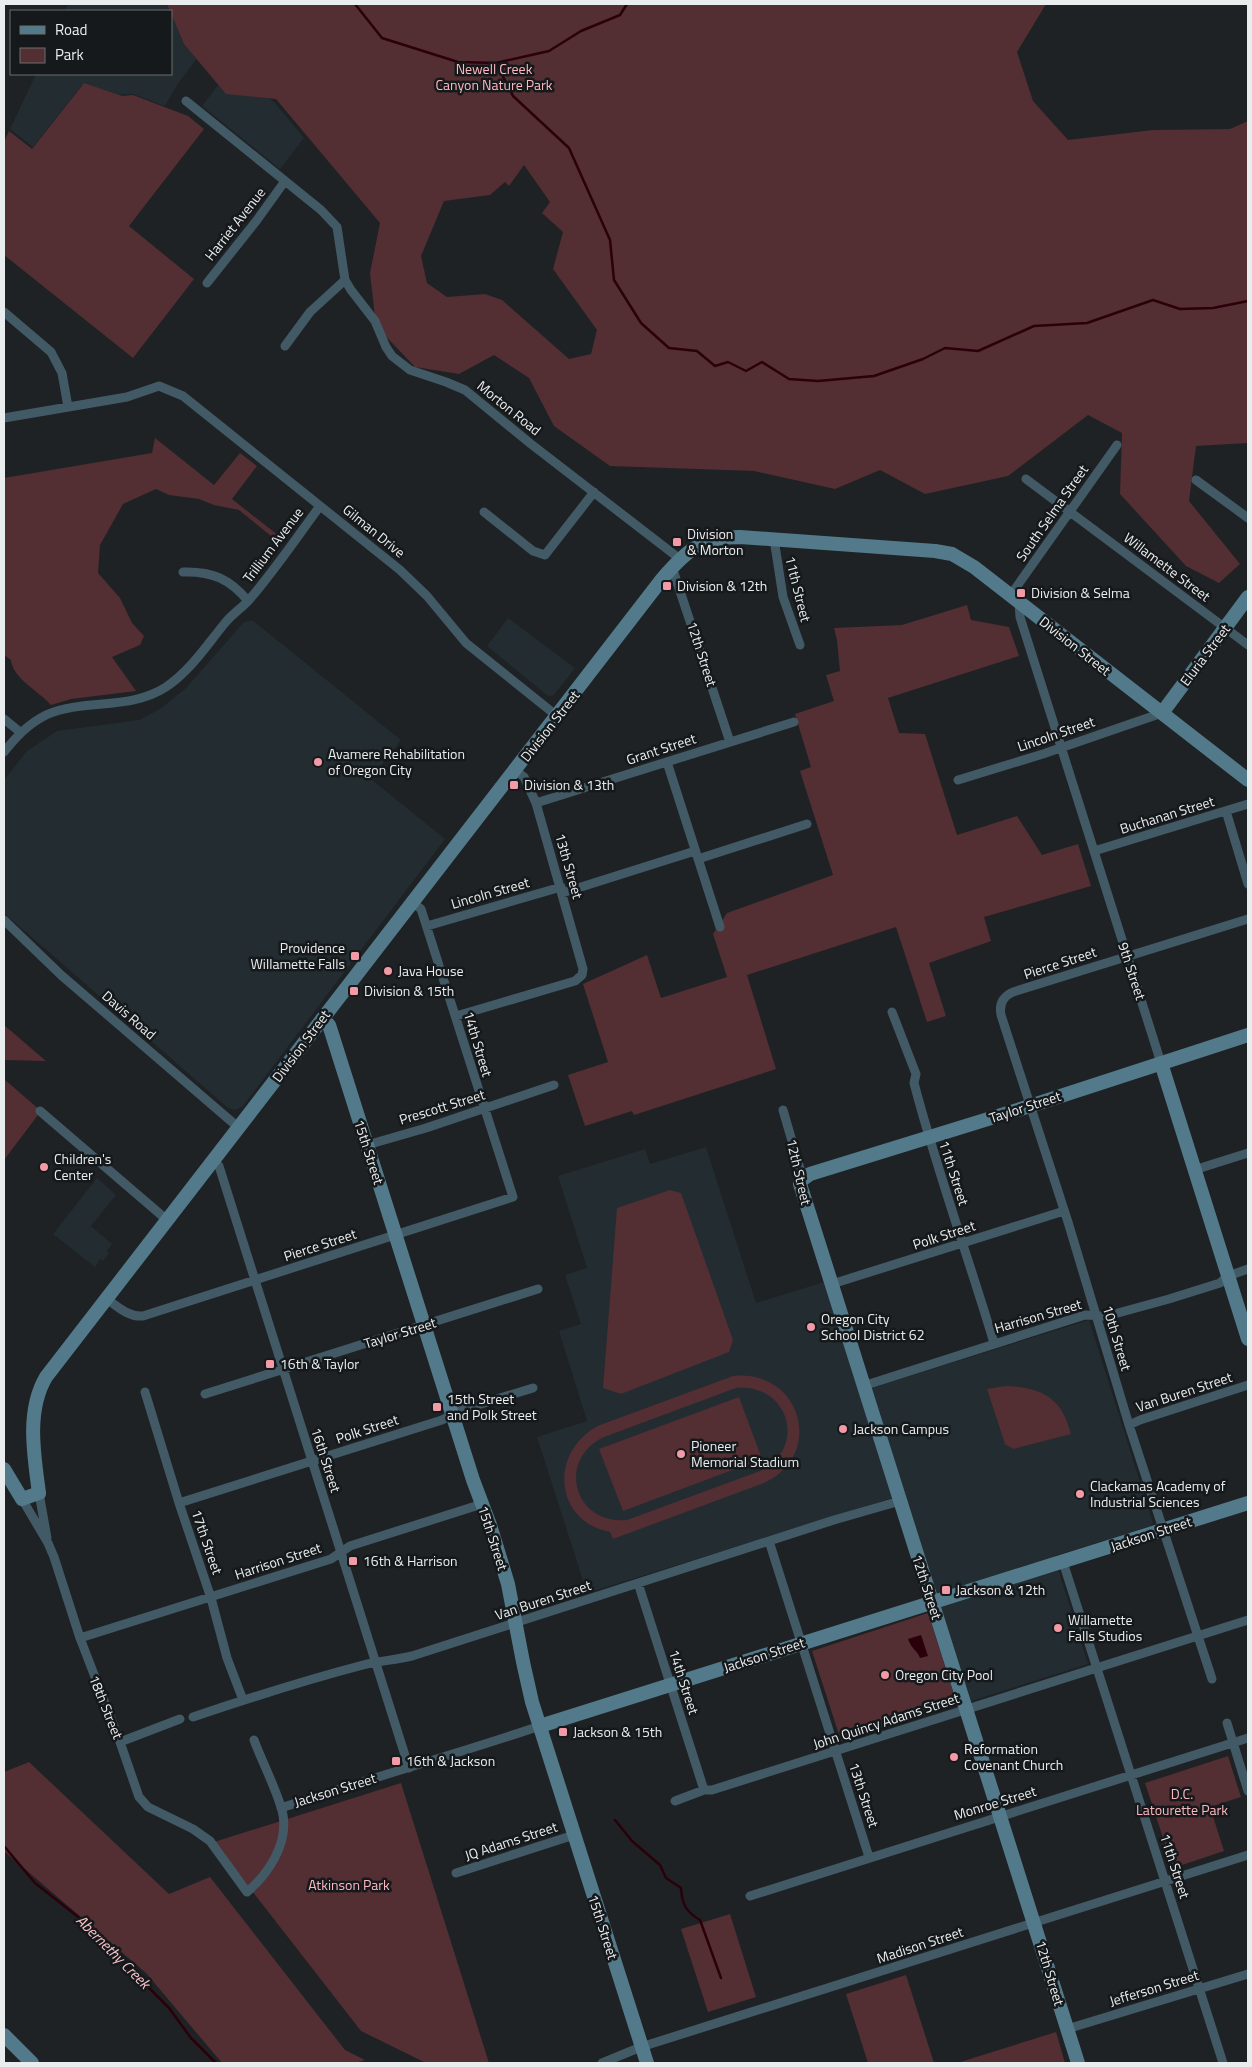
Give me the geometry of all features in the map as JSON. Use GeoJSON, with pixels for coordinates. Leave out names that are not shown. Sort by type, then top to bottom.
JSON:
{"type":"FeatureCollection","features":[{"type":"Feature","properties":{"kind":"street","name":"Morton Road"},"geometry":{"type":"LineString","coordinates":[[186,101],[321,210],[337,228],[346,280],[351,290],[375,321],[386,348],[400,363],[410,370],[465,390],[594,492],[676,563]]}},
{"type":"Feature","properties":{"kind":"street","name":"Harriet Avenue"},"geometry":{"type":"LineString","coordinates":[[207,283],[285,181]]}},
{"type":"Feature","properties":{"kind":"street"},"geometry":{"type":"LineString","coordinates":[[285,346],[310,312],[346,280]]}},
{"type":"Feature","properties":{"kind":"street"},"geometry":{"type":"LineString","coordinates":[[4,312],[51,352],[62,372],[68,407],[4,418]]}},
{"type":"Feature","properties":{"kind":"street","name":"Gilman Drive"},"geometry":{"type":"LineString","coordinates":[[68,407],[127,397],[159,386],[183,396],[414,582],[472,648],[557,716]]}},
{"type":"Feature","properties":{"kind":"street","name":"South Selma Street"},"geometry":{"type":"LineString","coordinates":[[1015,599],[1070,511],[1117,445]]}},
{"type":"Feature","properties":{"kind":"street","name":"Willamette Street"},"geometry":{"type":"LineString","coordinates":[[1026,479],[1248,646]]}},
{"type":"Feature","properties":{"kind":"street"},"geometry":{"type":"LineString","coordinates":[[1196,480],[1248,518]]}},
{"type":"Feature","properties":{"kind":"street"},"geometry":{"type":"LineString","coordinates":[[484,512],[533,551],[545,556],[594,492]]}},
{"type":"Feature","properties":{"kind":"street","name":"Trillium Avenue"},"geometry":{"type":"LineString","coordinates":[[4,752],[20,732],[46,715],[83,706],[111,705],[146,697],[166,687],[195,662],[230,617],[248,601],[320,506]]}},
{"type":"Feature","properties":{"kind":"street","name":"Division Street"},"geometry":{"type":"LineString","coordinates":[[33,1414],[36,1398],[46,1377],[676,563],[697,546],[716,539],[740,537],[919,549],[952,554],[969,564],[1015,599],[1248,780]]}},
{"type":"Feature","properties":{"kind":"street","name":"11th Street"},"geometry":{"type":"LineString","coordinates":[[774,539],[784,597],[800,645]]}},
{"type":"Feature","properties":{"kind":"street","name":"12th Street"},"geometry":{"type":"LineString","coordinates":[[676,563],[730,742]]}},
{"type":"Feature","properties":{"kind":"street"},"geometry":{"type":"LineString","coordinates":[[183,572],[203,572],[222,578],[248,601]]}},
{"type":"Feature","properties":{"kind":"street","name":"Eluria Street"},"geometry":{"type":"LineString","coordinates":[[1162,713],[1248,597]]}},
{"type":"Feature","properties":{"kind":"street","name":"9th Street"},"geometry":{"type":"LineString","coordinates":[[1015,599],[1060,747],[1248,1339]]}},
{"type":"Feature","properties":{"kind":"street","name":"Lincoln Street"},"geometry":{"type":"LineString","coordinates":[[958,780],[1162,713]]}},
{"type":"Feature","properties":{"kind":"street"},"geometry":{"type":"LineString","coordinates":[[4,719],[20,732]]}},
{"type":"Feature","properties":{"kind":"street","name":"Grant Street"},"geometry":{"type":"LineString","coordinates":[[536,803],[794,722]]}},
{"type":"Feature","properties":{"kind":"street"},"geometry":{"type":"LineString","coordinates":[[667,762],[720,926]]}},
{"type":"Feature","properties":{"kind":"street","name":"13th Street"},"geometry":{"type":"LineString","coordinates":[[456,1016],[575,981],[582,975],[583,969],[562,890],[536,803],[524,777],[516,770]]}},
{"type":"Feature","properties":{"kind":"street","name":"Buchanan Street"},"geometry":{"type":"LineString","coordinates":[[1094,851],[1248,804]]}},
{"type":"Feature","properties":{"kind":"street"},"geometry":{"type":"LineString","coordinates":[[1226,811],[1248,884]]}},
{"type":"Feature","properties":{"kind":"street","name":"Lincoln Street"},"geometry":{"type":"LineString","coordinates":[[426,926],[807,824]]}},
{"type":"Feature","properties":{"kind":"street","name":"14th Street"},"geometry":{"type":"LineString","coordinates":[[412,902],[421,909],[513,1198]]}},
{"type":"Feature","properties":{"kind":"street","name":"Pierce Street"},"geometry":{"type":"LineString","coordinates":[[1000,1005],[1004,998],[1012,992],[1248,919]]}},
{"type":"Feature","properties":{"kind":"street","name":"Davis Road"},"geometry":{"type":"LineString","coordinates":[[4,920],[61,975],[239,1128]]}},
{"type":"Feature","properties":{"kind":"street","name":"10th Street"},"geometry":{"type":"LineString","coordinates":[[1000,1005],[1001,1015],[1064,1211],[1129,1425],[1212,1679]]}},
{"type":"Feature","properties":{"kind":"street","name":"11th Street"},"geometry":{"type":"LineString","coordinates":[[892,1012],[916,1074],[914,1083],[928,1138],[964,1243],[994,1344]]}},
{"type":"Feature","properties":{"kind":"street","name":"15th Street"},"geometry":{"type":"LineString","coordinates":[[322,1019],[331,1031],[452,1414],[501,1560],[523,1662],[540,1726],[646,2063]]}},
{"type":"Feature","properties":{"kind":"street","name":"Taylor Street"},"geometry":{"type":"LineString","coordinates":[[803,1179],[810,1174],[1030,1106],[1248,1035]]}},
{"type":"Feature","properties":{"kind":"street","name":"Prescott Street"},"geometry":{"type":"LineString","coordinates":[[367,1145],[554,1085]]}},
{"type":"Feature","properties":{"kind":"street","name":"12th Street"},"geometry":{"type":"LineString","coordinates":[[783,1110],[803,1179],[800,1188],[1078,2063]]}},
{"type":"Feature","properties":{"kind":"street"},"geometry":{"type":"LineString","coordinates":[[40,1111],[167,1220]]}},
{"type":"Feature","properties":{"kind":"street"},"geometry":{"type":"LineString","coordinates":[[1194,1170],[1248,1153]]}},
{"type":"Feature","properties":{"kind":"street","name":"16th Street"},"geometry":{"type":"LineString","coordinates":[[213,1162],[218,1166],[408,1768]]}},
{"type":"Feature","properties":{"kind":"street","name":"Pierce Street"},"geometry":{"type":"LineString","coordinates":[[106,1299],[125,1313],[143,1316],[395,1234],[513,1198]]}},
{"type":"Feature","properties":{"kind":"street","name":"Polk Street"},"geometry":{"type":"LineString","coordinates":[[832,1284],[1064,1211]]}},
{"type":"Feature","properties":{"kind":"street","name":"Harrison Street"},"geometry":{"type":"LineString","coordinates":[[864,1386],[1085,1315],[1108,1316],[1169,1299],[1220,1283],[1228,1276],[1248,1268]]}},
{"type":"Feature","properties":{"kind":"street","name":"Taylor Street"},"geometry":{"type":"LineString","coordinates":[[205,1394],[538,1289]]}},
{"type":"Feature","properties":{"kind":"street","name":"Van Buren Street"},"geometry":{"type":"LineString","coordinates":[[1129,1425],[1248,1385]]}},
{"type":"Feature","properties":{"kind":"street","name":"Polk Street"},"geometry":{"type":"LineString","coordinates":[[179,1503],[442,1420],[461,1410],[533,1388]]}},
{"type":"Feature","properties":{"kind":"street","name":"17th Street"},"geometry":{"type":"LineString","coordinates":[[145,1392],[211,1598],[227,1658],[243,1700]]}},
{"type":"Feature","properties":{"kind":"street","name":"18th Street"},"geometry":{"type":"LineString","coordinates":[[33,1414],[39,1493],[48,1543],[80,1638],[139,1796],[148,1807],[205,1837],[247,1892],[271,1867],[280,1846],[283,1828],[281,1808]]}},
{"type":"Feature","properties":{"kind":"street","name":"18th Street"},"geometry":{"type":"LineString","coordinates":[[4,1469],[48,1543]]}},
{"type":"Feature","properties":{"kind":"street"},"geometry":{"type":"LineString","coordinates":[[22,1499],[39,1493]]}},
{"type":"Feature","properties":{"kind":"street","name":"Van Buren Street"},"geometry":{"type":"LineString","coordinates":[[193,1717],[243,1700],[376,1662],[388,1662],[412,1656],[769,1541],[900,1501]]}},
{"type":"Feature","properties":{"kind":"street","name":"Jackson Street"},"geometry":{"type":"LineString","coordinates":[[281,1808],[356,1782],[408,1768],[1248,1503]]}},
{"type":"Feature","properties":{"kind":"street","name":"Harrison Street"},"geometry":{"type":"LineString","coordinates":[[80,1638],[331,1559],[350,1546],[482,1504]]}},
{"type":"Feature","properties":{"kind":"street","name":"13th Street"},"geometry":{"type":"LineString","coordinates":[[769,1541],[869,1857]]}},
{"type":"Feature","properties":{"kind":"street","name":"11th Street"},"geometry":{"type":"LineString","coordinates":[[1063,1562],[1223,2063]]}},
{"type":"Feature","properties":{"kind":"street","name":"14th Street"},"geometry":{"type":"LineString","coordinates":[[638,1583],[704,1790]]}},
{"type":"Feature","properties":{"kind":"street","name":"John Quincy Adams Street"},"geometry":{"type":"LineString","coordinates":[[675,1801],[704,1790],[712,1790],[1248,1620]]}},
{"type":"Feature","properties":{"kind":"street"},"geometry":{"type":"LineString","coordinates":[[120,1742],[180,1720]]}},
{"type":"Feature","properties":{"kind":"street"},"geometry":{"type":"LineString","coordinates":[[1227,1723],[1248,1791]]}},
{"type":"Feature","properties":{"kind":"street","name":"Monroe Street"},"geometry":{"type":"LineString","coordinates":[[750,1896],[1248,1738]]}},
{"type":"Feature","properties":{"kind":"street"},"geometry":{"type":"LineString","coordinates":[[254,1740],[281,1808]]}},
{"type":"Feature","properties":{"kind":"street","name":"JQ Adams Street"},"geometry":{"type":"LineString","coordinates":[[456,1873],[574,1834]]}},
{"type":"Feature","properties":{"kind":"street","name":"Madison Street"},"geometry":{"type":"LineString","coordinates":[[602,2063],[641,2047],[1035,1924],[1248,1855]]}},
{"type":"Feature","properties":{"kind":"street","name":"Jefferson Street"},"geometry":{"type":"LineString","coordinates":[[1067,2029],[1248,1974]]}},
{"type":"Feature","properties":{"kind":"street"},"geometry":{"type":"LineString","coordinates":[[4,2035],[32,2063]]}},
{"type":"Feature","properties":{"kind":"shaded area"},"geometry":{"type":"Polygon","coordinates":[[[68,4],[179,4],[216,33],[177,85],[165,106],[133,94],[114,95],[81,86],[33,147],[10,129],[36,75],[172,75],[172,10],[65,10],[68,4]]]}},
{"type":"Feature","properties":{"kind":"shaded area"},"geometry":{"type":"Polygon","coordinates":[[[231,68],[275,103],[304,138],[280,169],[202,106],[231,68]]]}},
{"type":"Feature","properties":{"kind":"shaded area"},"geometry":{"type":"Polygon","coordinates":[[[508,618],[575,668],[554,695],[548,696],[487,646],[508,618]]]}},
{"type":"Feature","properties":{"kind":"shaded area"},"geometry":{"type":"Polygon","coordinates":[[[252,620],[401,740],[371,779],[445,839],[243,1106],[235,1110],[228,1108],[4,913],[4,780],[27,751],[57,731],[139,720],[160,709],[186,688],[244,622],[252,620]]]}},
{"type":"Feature","properties":{"kind":"shaded area","name":"Jackson Campus"},"geometry":{"type":"Polygon","coordinates":[[[706,1147],[756,1303],[824,1282],[859,1392],[1089,1320],[1153,1523],[1151,1526],[1054,1556],[1088,1664],[971,1701],[905,1494],[587,1593],[537,1437],[587,1421],[559,1331],[581,1324],[565,1275],[587,1268],[558,1176],[645,1149],[650,1164],[706,1147]]]}},
{"type":"Feature","properties":{"kind":"shaded area"},"geometry":{"type":"Polygon","coordinates":[[[97,1178],[116,1195],[91,1226],[112,1244],[107,1251],[109,1253],[103,1261],[100,1259],[95,1267],[53,1234],[97,1178]]]}},
{"type":"Feature","properties":{"kind":"shaded area","name":"Oregon City Pool"},"geometry":{"type":"Polygon","coordinates":[[[921,1635],[928,1656],[920,1658],[908,1639],[921,1635]]]}},
{"type":"Feature","properties":{"kind":"green space","name":"Newell Creek Canyon Nature Park"},"geometry":{"type":"Polygon","coordinates":[[[167,4],[1046,4],[1017,52],[1033,101],[1068,140],[1153,130],[1230,129],[1248,121],[1248,443],[1196,446],[1189,501],[1240,564],[1219,583],[1186,566],[1120,494],[1122,433],[1088,415],[1008,476],[925,494],[880,470],[835,489],[754,471],[610,466],[554,426],[529,378],[494,355],[459,374],[415,367],[376,326],[370,273],[380,223],[276,99],[226,94],[184,44],[172,16],[172,10],[170,10],[167,4]],[[524,165],[509,186],[505,182],[490,195],[444,201],[421,256],[427,283],[447,297],[485,294],[502,300],[569,359],[591,354],[597,330],[553,269],[563,232],[542,213],[550,202],[524,165]]]}},
{"type":"Feature","properties":{"kind":"green space"},"geometry":{"type":"Polygon","coordinates":[[[84,83],[122,96],[133,95],[188,116],[204,129],[129,226],[194,279],[133,358],[4,255],[4,142],[9,131],[32,149],[84,83]]]}},
{"type":"Feature","properties":{"kind":"green space"},"geometry":{"type":"Polygon","coordinates":[[[155,438],[214,485],[240,453],[257,466],[232,499],[284,540],[281,544],[239,510],[214,505],[199,499],[169,495],[156,489],[123,504],[100,545],[98,573],[120,598],[132,623],[144,636],[140,645],[112,657],[136,691],[71,699],[51,705],[21,679],[16,673],[11,660],[4,655],[4,478],[152,453],[155,438]]]}},
{"type":"Feature","properties":{"kind":"green space"},"geometry":{"type":"Polygon","coordinates":[[[967,605],[971,620],[1009,627],[1019,656],[888,698],[899,733],[925,734],[957,835],[1017,816],[1042,855],[1078,844],[1091,886],[984,917],[991,941],[929,963],[946,1016],[927,1022],[896,927],[747,975],[776,1069],[634,1115],[632,1111],[585,1126],[568,1075],[608,1062],[583,984],[647,955],[661,998],[727,977],[713,934],[727,913],[833,875],[800,771],[811,767],[795,714],[834,701],[826,675],[840,671],[834,628],[902,625],[967,605]]]}},
{"type":"Feature","properties":{"kind":"green space"},"geometry":{"type":"Polygon","coordinates":[[[4,1025],[46,1061],[4,1060],[4,1025]]]}},
{"type":"Feature","properties":{"kind":"green space"},"geometry":{"type":"Polygon","coordinates":[[[4,1079],[41,1111],[4,1160],[4,1079]]]}},
{"type":"Feature","properties":{"kind":"green space"},"geometry":{"type":"Polygon","coordinates":[[[670,1190],[681,1193],[733,1340],[729,1352],[621,1394],[603,1388],[617,1208],[670,1190]]]}},
{"type":"Feature","properties":{"kind":"green space"},"geometry":{"type":"Polygon","coordinates":[[[733,1376],[756,1377],[775,1386],[789,1399],[797,1416],[799,1435],[795,1453],[783,1470],[764,1483],[613,1539],[610,1532],[591,1525],[577,1514],[568,1500],[564,1484],[566,1467],[572,1451],[583,1436],[600,1425],[733,1376]],[[736,1388],[604,1437],[589,1447],[580,1460],[576,1475],[578,1489],[584,1502],[594,1512],[609,1519],[627,1520],[760,1471],[775,1461],[784,1448],[787,1433],[786,1419],[780,1406],[769,1396],[754,1389],[736,1388]]]}},
{"type":"Feature","properties":{"kind":"green space"},"geometry":{"type":"Polygon","coordinates":[[[1005,1386],[1029,1389],[1048,1396],[1062,1411],[1071,1434],[1013,1449],[1005,1444],[987,1389],[1005,1386]]]}},
{"type":"Feature","properties":{"kind":"green space"},"geometry":{"type":"Polygon","coordinates":[[[739,1397],[762,1459],[623,1511],[599,1449],[739,1397]]]}},
{"type":"Feature","properties":{"kind":"green space","name":"Oregon City Pool"},"geometry":{"type":"Polygon","coordinates":[[[928,1613],[957,1704],[841,1741],[812,1651],[928,1613]]]}},
{"type":"Feature","properties":{"kind":"green space","name":"D.C. Latourette Park"},"geometry":{"type":"Polygon","coordinates":[[[1228,1756],[1241,1797],[1210,1807],[1224,1851],[1173,1868],[1145,1783],[1228,1756]]]}},
{"type":"Feature","properties":{"kind":"green space"},"geometry":{"type":"Polygon","coordinates":[[[29,1762],[169,1894],[210,1877],[345,2050],[365,2060],[356,2063],[222,2063],[146,1973],[4,1851],[4,1772],[29,1762]]]}},
{"type":"Feature","properties":{"kind":"green space","name":"Atkinson Park"},"geometry":{"type":"Polygon","coordinates":[[[401,1783],[489,2063],[426,2063],[361,2031],[214,1842],[401,1783]]]}},
{"type":"Feature","properties":{"kind":"green space"},"geometry":{"type":"Polygon","coordinates":[[[730,1914],[756,1997],[708,2012],[681,1929],[730,1914]]]}},
{"type":"Feature","properties":{"kind":"green space"},"geometry":{"type":"Polygon","coordinates":[[[906,1975],[934,2063],[868,2063],[846,1994],[906,1975]]]}},
{"type":"Feature","properties":{"kind":"green space"},"geometry":{"type":"Polygon","coordinates":[[[1056,2032],[1065,2063],[957,2063],[1056,2032]]]}},
{"type":"Feature","properties":{"kind":"waterway"},"geometry":{"type":"LineString","coordinates":[[355,4],[382,38],[458,62],[496,63],[549,51],[581,31],[620,15],[627,4]]}},
{"type":"Feature","properties":{"kind":"waterway"},"geometry":{"type":"LineString","coordinates":[[496,63],[513,96],[569,148],[610,240],[614,280],[641,323],[669,348],[697,351],[715,366],[728,362],[746,371],[762,362],[789,379],[818,381],[874,376],[923,359],[945,348],[978,351],[1034,326],[1087,323],[1153,300],[1180,309],[1213,308],[1248,301]]}},
{"type":"Feature","properties":{"kind":"waterway"},"geometry":{"type":"LineString","coordinates":[[615,1820],[632,1841],[660,1865],[666,1878],[681,1888],[682,1899],[686,1907],[691,1914],[700,1920],[721,1978]]}},
{"type":"Feature","properties":{"kind":"waterway","name":"Abernethy Creek"},"geometry":{"type":"LineString","coordinates":[[4,1846],[35,1883],[82,1920],[169,2008],[191,2038],[216,2063]]}},
{"type":"Feature","properties":{"kind":"place","name":"Division & Morton"},"geometry":{"type":"Point","coordinates":[677,542]}},
{"type":"Feature","properties":{"kind":"place","name":"Division & 12th"},"geometry":{"type":"Point","coordinates":[667,586]}},
{"type":"Feature","properties":{"kind":"place","name":"Division & Selma"},"geometry":{"type":"Point","coordinates":[1021,593]}},
{"type":"Feature","properties":{"kind":"place","name":"Avamere Rehabilitation of Oregon City"},"geometry":{"type":"Point","coordinates":[318,762]}},
{"type":"Feature","properties":{"kind":"place","name":"Division & 13th"},"geometry":{"type":"Point","coordinates":[514,785]}},
{"type":"Feature","properties":{"kind":"place","name":"Providence Willamette Falls"},"geometry":{"type":"Point","coordinates":[355,956]}},
{"type":"Feature","properties":{"kind":"place","name":"Java House"},"geometry":{"type":"Point","coordinates":[388,971]}},
{"type":"Feature","properties":{"kind":"place","name":"Division & 15th"},"geometry":{"type":"Point","coordinates":[354,991]}},
{"type":"Feature","properties":{"kind":"place","name":"Children's Center"},"geometry":{"type":"Point","coordinates":[44,1167]}},
{"type":"Feature","properties":{"kind":"place","name":"Oregon City School District 62"},"geometry":{"type":"Point","coordinates":[811,1327]}},
{"type":"Feature","properties":{"kind":"place","name":"16th & Taylor"},"geometry":{"type":"Point","coordinates":[270,1364]}},
{"type":"Feature","properties":{"kind":"place","name":"15th Street and Polk Street"},"geometry":{"type":"Point","coordinates":[437,1407]}},
{"type":"Feature","properties":{"kind":"place","name":"Jackson Campus"},"geometry":{"type":"Point","coordinates":[843,1429]}},
{"type":"Feature","properties":{"kind":"place","name":"Pioneer Memorial Stadium"},"geometry":{"type":"Point","coordinates":[681,1454]}},
{"type":"Feature","properties":{"kind":"place","name":"Clackamas Academy of Industrial Sciences"},"geometry":{"type":"Point","coordinates":[1080,1494]}},
{"type":"Feature","properties":{"kind":"place","name":"16th & Harrison"},"geometry":{"type":"Point","coordinates":[353,1561]}},
{"type":"Feature","properties":{"kind":"place","name":"Jackson & 12th"},"geometry":{"type":"Point","coordinates":[946,1590]}},
{"type":"Feature","properties":{"kind":"place","name":"Willamette Falls Studios"},"geometry":{"type":"Point","coordinates":[1058,1628]}},
{"type":"Feature","properties":{"kind":"place","name":"Oregon City Pool"},"geometry":{"type":"Point","coordinates":[885,1675]}},
{"type":"Feature","properties":{"kind":"place","name":"Jackson & 15th"},"geometry":{"type":"Point","coordinates":[563,1732]}},
{"type":"Feature","properties":{"kind":"place","name":"Reformation Covenant Church"},"geometry":{"type":"Point","coordinates":[954,1757]}},
{"type":"Feature","properties":{"kind":"place","name":"16th & Jackson"},"geometry":{"type":"Point","coordinates":[396,1761]}}]}
